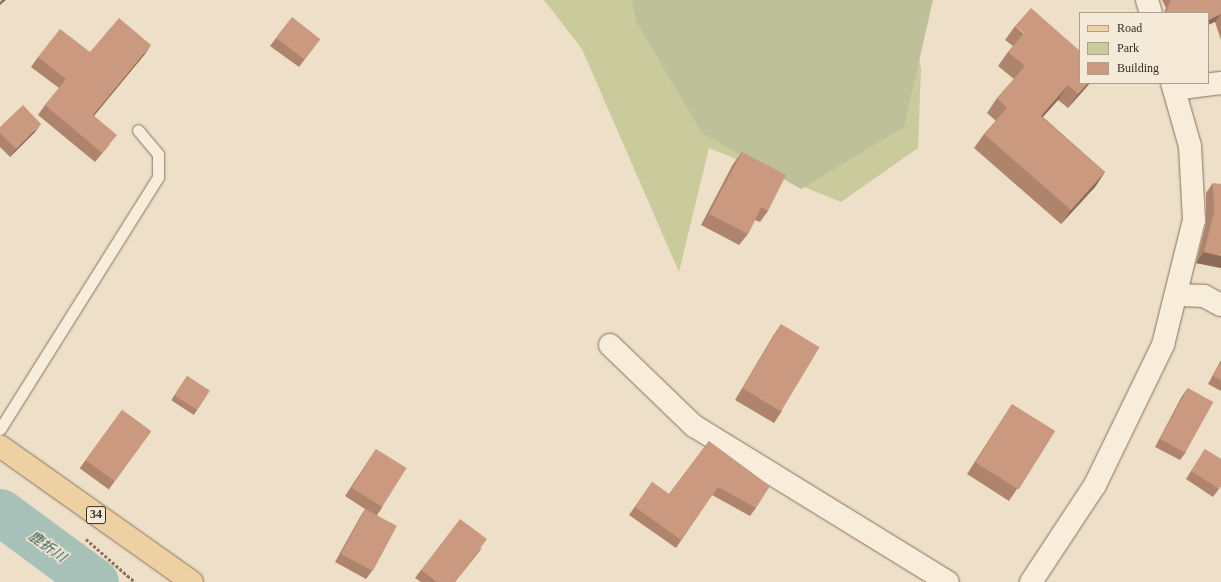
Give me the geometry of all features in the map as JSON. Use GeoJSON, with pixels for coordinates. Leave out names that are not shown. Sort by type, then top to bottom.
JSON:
{"type":"FeatureCollection","features":[{"type":"Feature","properties":{"kind":"main road","name":"34"},"geometry":{"type":"LineString","coordinates":[[0,446],[192,582]]}},
{"type":"Feature","properties":{"kind":"street"},"geometry":{"type":"LineString","coordinates":[[1147,0],[1151,12]]}},
{"type":"Feature","properties":{"kind":"street"},"geometry":{"type":"LineString","coordinates":[[1209,84],[1221,83]]}},
{"type":"Feature","properties":{"kind":"street"},"geometry":{"type":"LineString","coordinates":[[1031,582],[1095,485],[1118,441],[1163,345],[1177,295],[1194,220],[1190,146],[1173,86],[1205,84]]}},
{"type":"Feature","properties":{"kind":"street"},"geometry":{"type":"LineString","coordinates":[[1177,295],[1204,296],[1221,305]]}},
{"type":"Feature","properties":{"kind":"street"},"geometry":{"type":"LineString","coordinates":[[610,345],[694,426],[948,582]]}},
{"type":"Feature","properties":{"kind":"lane"},"geometry":{"type":"LineString","coordinates":[[0,429],[158,177],[158,154],[138,130]]}},
{"type":"Feature","properties":{"kind":"green space"},"geometry":{"type":"Polygon","coordinates":[[[544,0],[907,0],[921,69],[918,148],[841,202],[709,148],[679,272],[582,49],[544,0]]]}},
{"type":"Feature","properties":{"kind":"green space"},"geometry":{"type":"Polygon","coordinates":[[[632,0],[933,0],[904,127],[801,189],[702,133],[636,21],[632,0]]]}},
{"type":"Feature","properties":{"kind":"building"},"geometry":{"type":"Polygon","coordinates":[[[1171,0],[1221,0],[1221,14],[1209,20],[1209,12],[1166,12],[1171,0]]]}},
{"type":"Feature","properties":{"kind":"building"},"geometry":{"type":"Polygon","coordinates":[[[1031,8],[1079,50],[1079,84],[1087,84],[1078,94],[1068,85],[1041,116],[1105,172],[1071,210],[984,134],[1007,108],[997,98],[1025,66],[1008,52],[1024,33],[1015,26],[1031,8]]]}},
{"type":"Feature","properties":{"kind":"building"},"geometry":{"type":"Polygon","coordinates":[[[292,17],[320,39],[304,60],[276,37],[292,17]]]}},
{"type":"Feature","properties":{"kind":"building"},"geometry":{"type":"Polygon","coordinates":[[[119,18],[151,45],[93,115],[117,135],[102,153],[45,105],[66,79],[38,57],[60,29],[90,52],[119,18]]]}},
{"type":"Feature","properties":{"kind":"building"},"geometry":{"type":"Polygon","coordinates":[[[23,105],[41,124],[16,149],[0,133],[0,127],[23,105]]]}},
{"type":"Feature","properties":{"kind":"building"},"geometry":{"type":"Polygon","coordinates":[[[742,152],[786,175],[768,211],[761,207],[748,234],[709,214],[742,152]]]}},
{"type":"Feature","properties":{"kind":"building"},"geometry":{"type":"Polygon","coordinates":[[[1213,183],[1221,184],[1221,256],[1204,252],[1214,212],[1213,183]]]}},
{"type":"Feature","properties":{"kind":"building"},"geometry":{"type":"Polygon","coordinates":[[[781,324],[820,347],[781,411],[742,388],[781,324]]]}},
{"type":"Feature","properties":{"kind":"building"},"geometry":{"type":"Polygon","coordinates":[[[1221,362],[1221,380],[1213,376],[1221,362]]]}},
{"type":"Feature","properties":{"kind":"building"},"geometry":{"type":"Polygon","coordinates":[[[187,376],[210,391],[197,410],[174,395],[187,376]]]}},
{"type":"Feature","properties":{"kind":"building"},"geometry":{"type":"Polygon","coordinates":[[[1188,388],[1213,402],[1185,453],[1160,439],[1188,388]]]}},
{"type":"Feature","properties":{"kind":"building"},"geometry":{"type":"Polygon","coordinates":[[[1012,404],[1055,431],[1019,490],[975,463],[1012,404]]]}},
{"type":"Feature","properties":{"kind":"building"},"geometry":{"type":"Polygon","coordinates":[[[122,410],[151,431],[115,481],[86,460],[122,410]]]}},
{"type":"Feature","properties":{"kind":"building"},"geometry":{"type":"Polygon","coordinates":[[[709,441],[770,486],[756,508],[718,487],[681,540],[635,507],[652,482],[669,494],[709,441]]]}},
{"type":"Feature","properties":{"kind":"building"},"geometry":{"type":"Polygon","coordinates":[[[376,449],[407,468],[382,507],[352,488],[376,449]]]}},
{"type":"Feature","properties":{"kind":"building"},"geometry":{"type":"Polygon","coordinates":[[[1205,449],[1221,459],[1221,486],[1219,489],[1191,471],[1205,449]]]}},
{"type":"Feature","properties":{"kind":"building"},"geometry":{"type":"Polygon","coordinates":[[[365,509],[397,526],[373,571],[341,554],[365,509]]]}},
{"type":"Feature","properties":{"kind":"building"},"geometry":{"type":"Polygon","coordinates":[[[460,519],[487,539],[455,582],[437,582],[421,570],[460,519]]]}},
{"type":"Feature","properties":{"kind":"waterway","name":"鹿折川"},"geometry":{"type":"LineString","coordinates":[[0,512],[95,582]]}}]}
